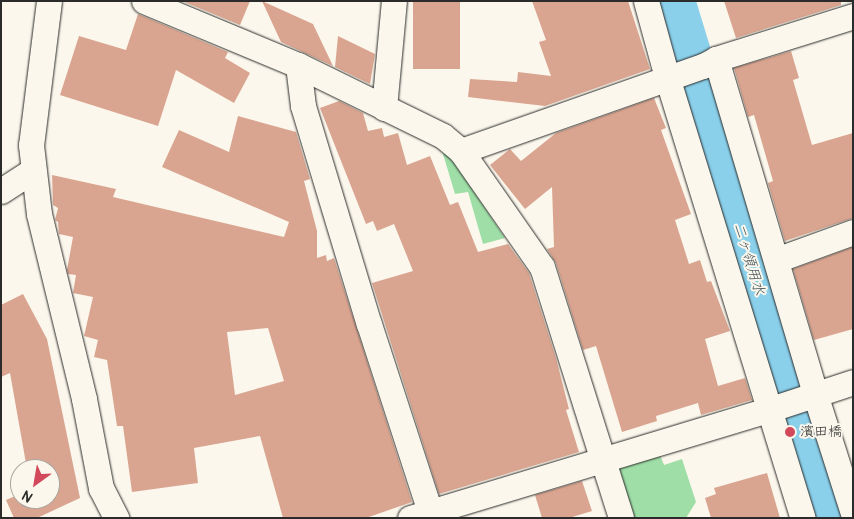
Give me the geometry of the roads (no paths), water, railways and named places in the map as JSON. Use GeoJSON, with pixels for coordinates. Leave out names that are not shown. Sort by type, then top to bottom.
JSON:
{"type":"FeatureCollection","features":[{"type":"Feature","properties":{"kind":"street"},"geometry":{"type":"LineString","coordinates":[[49,1],[30,145],[38,214],[84,399],[101,488],[116,518]]}},
{"type":"Feature","properties":{"kind":"street"},"geometry":{"type":"LineString","coordinates":[[144,1],[298,65],[444,136],[461,151],[542,267],[621,518]]}},
{"type":"Feature","properties":{"kind":"street"},"geometry":{"type":"LineString","coordinates":[[384,108],[394,1]]}},
{"type":"Feature","properties":{"kind":"street"},"geometry":{"type":"LineString","coordinates":[[646,1],[692,69],[776,260],[810,396],[853,513]]}},
{"type":"Feature","properties":{"kind":"street"},"geometry":{"type":"LineString","coordinates":[[461,151],[692,69],[853,16]]}},
{"type":"Feature","properties":{"kind":"street"},"geometry":{"type":"LineString","coordinates":[[298,65],[302,106],[366,315],[424,516],[603,458],[774,408],[853,382]]}},
{"type":"Feature","properties":{"kind":"street"},"geometry":{"type":"LineString","coordinates":[[692,69],[774,408],[803,518]]}},
{"type":"Feature","properties":{"kind":"street"},"geometry":{"type":"LineString","coordinates":[[1,191],[34,170]]}},
{"type":"Feature","properties":{"kind":"street"},"geometry":{"type":"LineString","coordinates":[[776,260],[853,232]]}},
{"type":"Feature","properties":{"kind":"waterway","name":"二ヶ領用水"},"geometry":{"type":"LineString","coordinates":[[670,1],[827,518]]}},
{"type":"Feature","properties":{"kind":"place","name":"濱田橋"},"geometry":{"type":"Point","coordinates":[790,432]}}]}
